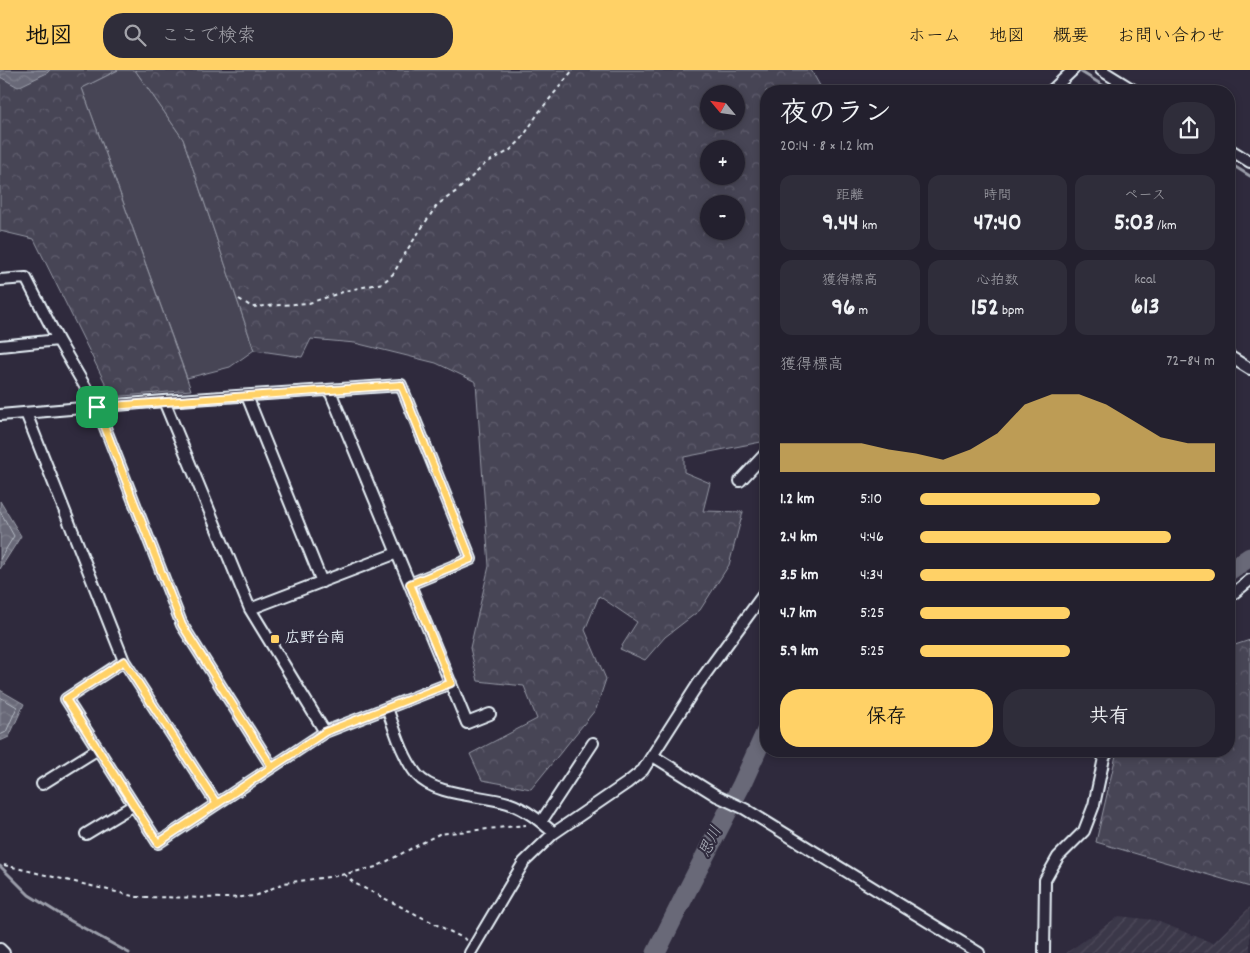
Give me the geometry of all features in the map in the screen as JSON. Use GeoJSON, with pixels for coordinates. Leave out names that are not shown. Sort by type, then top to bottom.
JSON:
{"type":"FeatureCollection","features":[{"type":"Feature","properties":{"kind":"street"},"geometry":{"type":"LineString","coordinates":[[1058,85],[1073,70]]}},
{"type":"Feature","properties":{"kind":"street"},"geometry":{"type":"LineString","coordinates":[[1101,70],[1125,85]]}},
{"type":"Feature","properties":{"kind":"street"},"geometry":{"type":"LineString","coordinates":[[1235,153],[1250,162]]}},
{"type":"Feature","properties":{"kind":"street"},"geometry":{"type":"LineString","coordinates":[[0,280],[26,278],[58,340],[97,407],[182,625],[272,767]]}},
{"type":"Feature","properties":{"kind":"street"},"geometry":{"type":"LineString","coordinates":[[0,346],[58,340]]}},
{"type":"Feature","properties":{"kind":"street"},"geometry":{"type":"LineString","coordinates":[[1235,360],[1250,369]]}},
{"type":"Feature","properties":{"kind":"street"},"geometry":{"type":"LineString","coordinates":[[0,415],[164,401],[401,385],[471,559],[410,584]]}},
{"type":"Feature","properties":{"kind":"street"},"geometry":{"type":"LineString","coordinates":[[330,391],[467,723],[490,714]]}},
{"type":"Feature","properties":{"kind":"street"},"geometry":{"type":"LineString","coordinates":[[247,396],[322,582]]}},
{"type":"Feature","properties":{"kind":"street"},"geometry":{"type":"LineString","coordinates":[[164,401],[250,609],[325,732]]}},
{"type":"Feature","properties":{"kind":"street"},"geometry":{"type":"LineString","coordinates":[[26,413],[124,661],[217,804]]}},
{"type":"Feature","properties":{"kind":"street"},"geometry":{"type":"LineString","coordinates":[[740,481],[760,459]]}},
{"type":"Feature","properties":{"kind":"street"},"geometry":{"type":"LineString","coordinates":[[250,609],[397,553]]}},
{"type":"Feature","properties":{"kind":"street"},"geometry":{"type":"LineString","coordinates":[[1235,592],[1250,580]]}},
{"type":"Feature","properties":{"kind":"street"},"geometry":{"type":"LineString","coordinates":[[472,949],[524,862],[554,833],[627,783],[642,770],[653,756],[698,684],[760,599]]}},
{"type":"Feature","properties":{"kind":"street"},"geometry":{"type":"LineString","coordinates":[[124,661],[66,699],[158,843],[325,732],[451,683]]}},
{"type":"Feature","properties":{"kind":"street"},"geometry":{"type":"LineString","coordinates":[[387,708],[407,759],[418,776],[436,788],[509,803],[533,815],[554,833]]}},
{"type":"Feature","properties":{"kind":"street"},"geometry":{"type":"LineString","coordinates":[[541,822],[593,742]]}},
{"type":"Feature","properties":{"kind":"street"},"geometry":{"type":"LineString","coordinates":[[42,784],[98,749]]}},
{"type":"Feature","properties":{"kind":"street"},"geometry":{"type":"LineString","coordinates":[[653,756],[717,796],[745,809],[980,953]]}},
{"type":"Feature","properties":{"kind":"street"},"geometry":{"type":"LineString","coordinates":[[1044,953],[1045,880],[1058,857],[1084,831],[1094,805],[1105,757]]}},
{"type":"Feature","properties":{"kind":"street"},"geometry":{"type":"LineString","coordinates":[[86,834],[134,805]]}},
{"type":"Feature","properties":{"kind":"street"},"geometry":{"type":"LineString","coordinates":[[0,949],[4,953]]}},
{"type":"Feature","properties":{"kind":"path"},"geometry":{"type":"LineString","coordinates":[[239,299],[252,307],[310,303],[350,290],[383,283],[393,274],[409,246],[437,205],[458,190],[486,163],[509,152],[521,140],[539,112],[573,70]]}},
{"type":"Feature","properties":{"kind":"path"},"geometry":{"type":"LineString","coordinates":[[4,865],[137,897],[229,898],[255,896],[284,883],[376,867],[439,834],[530,825],[541,822]]}},
{"type":"Feature","properties":{"kind":"path"},"geometry":{"type":"LineString","coordinates":[[344,874],[354,883],[472,949]]}},
{"type":"Feature","properties":{"kind":"shaded area"},"geometry":{"type":"Polygon","coordinates":[[[1250,907],[1250,953],[1066,953],[1119,916],[1154,920],[1213,943],[1250,907]]]}},
{"type":"Feature","properties":{"kind":"green space"},"geometry":{"type":"Polygon","coordinates":[[[38,70],[118,70],[82,88],[191,390],[112,397],[34,239],[0,231],[0,76],[38,70]]]}},
{"type":"Feature","properties":{"kind":"green space"},"geometry":{"type":"Polygon","coordinates":[[[118,70],[135,70],[183,139],[254,350],[230,367],[187,378],[82,88],[118,70]]]}},
{"type":"Feature","properties":{"kind":"green space"},"geometry":{"type":"Polygon","coordinates":[[[135,70],[811,70],[820,85],[760,85],[760,442],[684,457],[684,472],[710,483],[703,511],[743,512],[729,565],[700,610],[665,637],[645,660],[620,649],[637,622],[599,596],[585,630],[606,679],[596,709],[531,789],[482,780],[470,754],[537,719],[524,686],[478,681],[470,648],[489,566],[476,382],[436,363],[355,343],[311,339],[302,357],[254,350],[183,139],[135,70]]]}},
{"type":"Feature","properties":{"kind":"green space"},"geometry":{"type":"Polygon","coordinates":[[[1250,640],[1250,887],[1096,842],[1116,757],[1235,757],[1235,645],[1250,640]]]}},
{"type":"Feature","properties":{"kind":"water"},"geometry":{"type":"Polygon","coordinates":[[[0,70],[50,70],[18,87],[0,77],[0,70]]]}},
{"type":"Feature","properties":{"kind":"water"},"geometry":{"type":"Polygon","coordinates":[[[0,501],[21,536],[0,569],[0,501]]]}},
{"type":"Feature","properties":{"kind":"water"},"geometry":{"type":"Polygon","coordinates":[[[0,690],[24,704],[9,737],[0,741],[0,690]]]}},
{"type":"Feature","properties":{"kind":"waterway"},"geometry":{"type":"LineString","coordinates":[[1078,70],[1102,85]]}},
{"type":"Feature","properties":{"kind":"waterway"},"geometry":{"type":"LineString","coordinates":[[1235,167],[1250,176]]}},
{"type":"Feature","properties":{"kind":"waterway","name":"思川"},"geometry":{"type":"LineString","coordinates":[[1235,567],[1250,557]]}},
{"type":"Feature","properties":{"kind":"waterway","name":"思川"},"geometry":{"type":"LineString","coordinates":[[656,953],[742,784],[760,744]]}},
{"type":"Feature","properties":{"kind":"waterway"},"geometry":{"type":"LineString","coordinates":[[0,866],[29,895],[129,953]]}},
{"type":"Feature","properties":{"kind":"place","name":"広野台南"},"geometry":{"type":"Point","coordinates":[275,639]}},
{"type":"Feature","properties":{"kind":"route"},"geometry":{"type":"LineString","coordinates":[[97,407],[182,625],[272,767],[217,804],[124,661],[66,699],[158,843],[272,767],[325,732],[451,683],[410,584],[471,559],[401,385],[97,407]]}}]}
